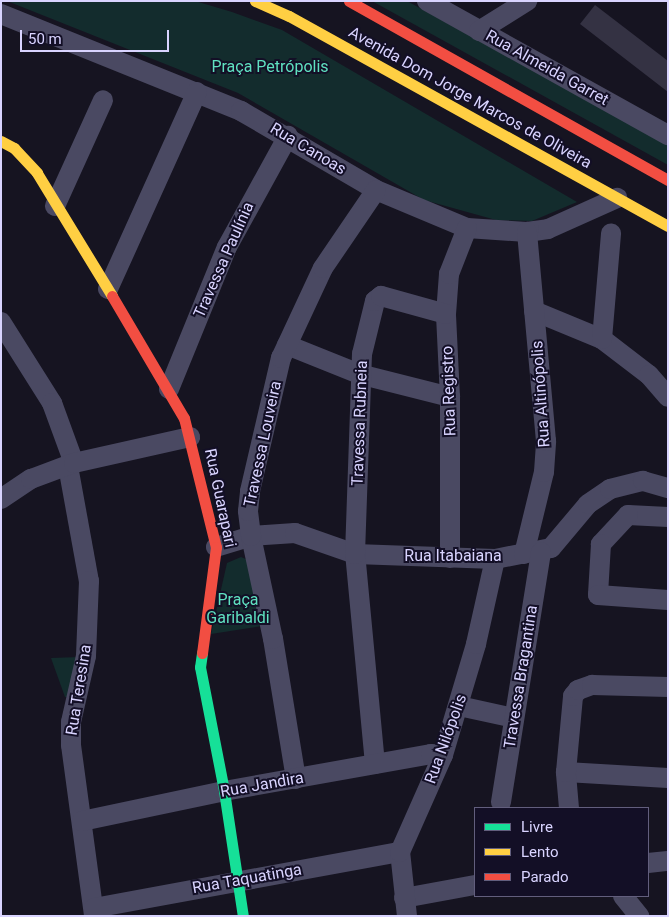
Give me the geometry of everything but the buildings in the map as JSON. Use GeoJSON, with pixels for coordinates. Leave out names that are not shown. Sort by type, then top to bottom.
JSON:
{"type":"FeatureCollection","features":[{"type":"Feature","properties":{"kind":"street","name":"Avenida Dom Jorge Marcos de Oliveira"},"geometry":{"type":"LineString","coordinates":[[255,1],[289,16],[668,226]]}},
{"type":"Feature","properties":{"kind":"street","name":"Avenida Dom Jorge Marcos de Oliveira"},"geometry":{"type":"LineString","coordinates":[[349,1],[668,180]]}},
{"type":"Feature","properties":{"kind":"street","name":"Rua Almeida Garret"},"geometry":{"type":"LineString","coordinates":[[426,1],[668,135]]}},
{"type":"Feature","properties":{"kind":"street"},"geometry":{"type":"LineString","coordinates":[[479,31],[505,9],[527,1]]}},
{"type":"Feature","properties":{"kind":"street","name":"Rua Canoas"},"geometry":{"type":"LineString","coordinates":[[1,14],[197,92],[288,136],[376,190],[467,228],[527,232],[548,229],[617,198]]}},
{"type":"Feature","properties":{"kind":"street"},"geometry":{"type":"LineString","coordinates":[[108,289],[197,92]]}},
{"type":"Feature","properties":{"kind":"street"},"geometry":{"type":"LineString","coordinates":[[55,206],[103,100]]}},
{"type":"Feature","properties":{"kind":"street","name":"Travessa Paulínia"},"geometry":{"type":"LineString","coordinates":[[170,389],[227,247],[288,136]]}},
{"type":"Feature","properties":{"kind":"street","name":"Rua Guarapari"},"geometry":{"type":"LineString","coordinates":[[1,141],[30,164],[170,389],[190,437],[216,547],[200,667],[224,790],[242,916]]}},
{"type":"Feature","properties":{"kind":"street","name":"Travessa Louveira"},"geometry":{"type":"LineString","coordinates":[[296,779],[274,639],[251,536],[248,511],[250,491],[287,345],[323,268],[376,190]]}},
{"type":"Feature","properties":{"kind":"street","name":"Rua Registro"},"geometry":{"type":"LineString","coordinates":[[450,558],[450,397],[446,314],[449,274],[467,228]]}},
{"type":"Feature","properties":{"kind":"street","name":"Rua Altinópolis"},"geometry":{"type":"LineString","coordinates":[[527,232],[546,441],[544,472],[532,553]]}},
{"type":"Feature","properties":{"kind":"street"},"geometry":{"type":"LineString","coordinates":[[602,339],[611,233]]}},
{"type":"Feature","properties":{"kind":"street","name":"Travessa Rubneia"},"geometry":{"type":"LineString","coordinates":[[375,764],[356,554],[359,374],[375,301],[381,296],[446,314]]}},
{"type":"Feature","properties":{"kind":"street"},"geometry":{"type":"LineString","coordinates":[[534,311],[602,339],[649,375],[668,397]]}},
{"type":"Feature","properties":{"kind":"street","name":"Rua Teresina"},"geometry":{"type":"LineString","coordinates":[[1,322],[52,403],[71,464],[89,581],[86,656],[71,722],[70,745],[94,912]]}},
{"type":"Feature","properties":{"kind":"street"},"geometry":{"type":"LineString","coordinates":[[287,345],[359,374],[450,397]]}},
{"type":"Feature","properties":{"kind":"street"},"geometry":{"type":"LineString","coordinates":[[1,499],[31,479],[71,464],[190,437]]}},
{"type":"Feature","properties":{"kind":"street","name":"Rua Itabaiana"},"geometry":{"type":"LineString","coordinates":[[216,547],[251,536],[302,534],[356,554],[495,559],[532,553],[556,544],[584,508],[610,489],[643,481],[668,488]]}},
{"type":"Feature","properties":{"kind":"street"},"geometry":{"type":"LineString","coordinates":[[668,517],[628,515],[601,544],[598,595],[668,600]]}},
{"type":"Feature","properties":{"kind":"street","name":"Travessa Bragantina"},"geometry":{"type":"LineString","coordinates":[[501,802],[514,718],[532,553]]}},
{"type":"Feature","properties":{"kind":"street","name":"Rua Nilópolis"},"geometry":{"type":"LineString","coordinates":[[406,907],[400,852],[443,755],[459,706],[495,559]]}},
{"type":"Feature","properties":{"kind":"street"},"geometry":{"type":"LineString","coordinates":[[569,807],[566,772],[571,700],[578,690],[592,685],[668,687]]}},
{"type":"Feature","properties":{"kind":"street"},"geometry":{"type":"LineString","coordinates":[[459,706],[514,718]]}},
{"type":"Feature","properties":{"kind":"street","name":"Rua Jandira"},"geometry":{"type":"LineString","coordinates":[[82,820],[224,790],[431,754],[443,755]]}},
{"type":"Feature","properties":{"kind":"street"},"geometry":{"type":"LineString","coordinates":[[566,772],[668,778]]}},
{"type":"Feature","properties":{"kind":"street","name":"Rua Taquatinga"},"geometry":{"type":"LineString","coordinates":[[94,912],[237,880],[400,852]]}},
{"type":"Feature","properties":{"kind":"street"},"geometry":{"type":"LineString","coordinates":[[649,863],[668,860]]}},
{"type":"Feature","properties":{"kind":"street"},"geometry":{"type":"LineString","coordinates":[[406,907],[474,885]]}},
{"type":"Feature","properties":{"kind":"street"},"geometry":{"type":"LineString","coordinates":[[624,897],[638,916]]}},
{"type":"Feature","properties":{"kind":"green space","name":"Praça Petrópolis"},"geometry":{"type":"Polygon","coordinates":[[[7,1],[195,1],[232,12],[282,30],[577,202],[532,221],[496,220],[424,200],[238,93],[7,1]]]}},
{"type":"Feature","properties":{"kind":"green space"},"geometry":{"type":"Polygon","coordinates":[[[372,1],[407,1],[668,145],[668,165],[372,1]]]}},
{"type":"Feature","properties":{"kind":"green space","name":"Praça Garibaldi"},"geometry":{"type":"Polygon","coordinates":[[[241,557],[248,560],[262,626],[211,634],[227,563],[241,557]]]}},
{"type":"Feature","properties":{"kind":"green space"},"geometry":{"type":"Polygon","coordinates":[[[80,657],[69,697],[65,697],[51,658],[80,657]]]}},
{"type":"Feature","properties":{"kind":"traffic: fast"},"geometry":{"type":"LineString","coordinates":[[202,653],[200,667],[224,791],[243,916]]}},
{"type":"Feature","properties":{"kind":"traffic: slow"},"geometry":{"type":"LineString","coordinates":[[255,1],[289,16],[668,226]]}},
{"type":"Feature","properties":{"kind":"traffic: slow"},"geometry":{"type":"LineString","coordinates":[[1,141],[14,148],[37,173],[112,296]]}},
{"type":"Feature","properties":{"kind":"traffic: jam"},"geometry":{"type":"LineString","coordinates":[[349,1],[668,180]]}},
{"type":"Feature","properties":{"kind":"traffic: jam"},"geometry":{"type":"LineString","coordinates":[[112,296],[184,418],[216,547],[202,653]]}}]}
